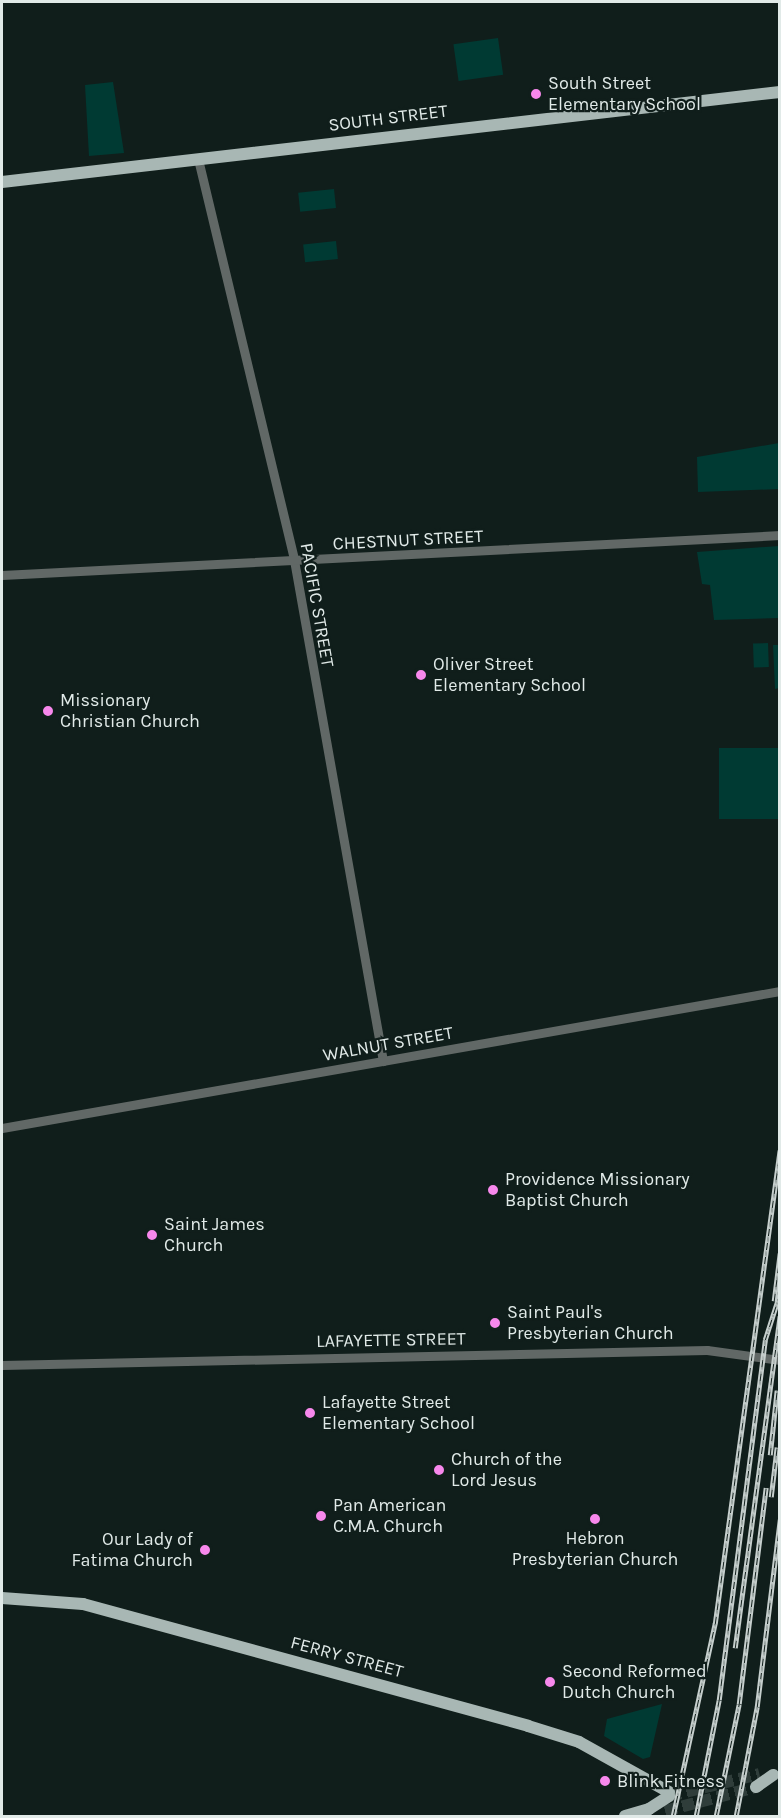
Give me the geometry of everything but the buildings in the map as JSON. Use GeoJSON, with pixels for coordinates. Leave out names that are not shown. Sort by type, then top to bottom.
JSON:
{"type":"FeatureCollection","features":[{"type":"Feature","properties":{"kind":"main road","name":"SOUTH STREET"},"geometry":{"type":"LineString","coordinates":[[2,182],[780,92]]}},
{"type":"Feature","properties":{"kind":"main road","name":"FERRY STREET"},"geometry":{"type":"LineString","coordinates":[[2,1598],[82,1604],[420,1695],[579,1742],[665,1791],[649,1809]]}},
{"type":"Feature","properties":{"kind":"main road"},"geometry":{"type":"LineString","coordinates":[[759,1774],[776,1774]]}},
{"type":"Feature","properties":{"kind":"main road"},"geometry":{"type":"LineString","coordinates":[[756,1787],[776,1774]]}},
{"type":"Feature","properties":{"kind":"main road"},"geometry":{"type":"LineString","coordinates":[[626,1816],[649,1809],[665,1811]]}},
{"type":"Feature","properties":{"kind":"street","name":"PACIFIC STREET"},"geometry":{"type":"LineString","coordinates":[[198,159],[294,561],[383,1061]]}},
{"type":"Feature","properties":{"kind":"street","name":"CHESTNUT STREET"},"geometry":{"type":"LineString","coordinates":[[2,575],[780,535]]}},
{"type":"Feature","properties":{"kind":"street","name":"WALNUT STREET"},"geometry":{"type":"LineString","coordinates":[[2,1128],[780,991]]}},
{"type":"Feature","properties":{"kind":"street","name":"LAFAYETTE STREET"},"geometry":{"type":"LineString","coordinates":[[2,1365],[707,1350],[780,1360]]}},
{"type":"Feature","properties":{"kind":"green space"},"geometry":{"type":"Polygon","coordinates":[[[498,38],[503,75],[459,81],[453,44],[498,38]]]}},
{"type":"Feature","properties":{"kind":"green space"},"geometry":{"type":"Polygon","coordinates":[[[113,82],[124,153],[89,156],[85,85],[113,82]]]}},
{"type":"Feature","properties":{"kind":"green space"},"geometry":{"type":"Polygon","coordinates":[[[334,189],[336,208],[300,212],[298,193],[334,189]]]}},
{"type":"Feature","properties":{"kind":"green space"},"geometry":{"type":"Polygon","coordinates":[[[336,241],[338,259],[305,262],[303,244],[336,241]]]}},
{"type":"Feature","properties":{"kind":"green space"},"geometry":{"type":"Polygon","coordinates":[[[779,443],[779,489],[698,492],[697,457],[779,443]]]}},
{"type":"Feature","properties":{"kind":"green space"},"geometry":{"type":"Polygon","coordinates":[[[779,546],[779,618],[714,620],[710,585],[702,584],[697,552],[779,546]]]}},
{"type":"Feature","properties":{"kind":"green space"},"geometry":{"type":"Polygon","coordinates":[[[768,643],[769,667],[754,668],[753,644],[768,643]]]}},
{"type":"Feature","properties":{"kind":"green space"},"geometry":{"type":"Polygon","coordinates":[[[773,645],[779,645],[779,688],[775,689],[773,645]]]}},
{"type":"Feature","properties":{"kind":"green space"},"geometry":{"type":"Polygon","coordinates":[[[719,748],[779,748],[779,819],[719,819],[719,748]]]}},
{"type":"Feature","properties":{"kind":"green space"},"geometry":{"type":"Polygon","coordinates":[[[662,1704],[650,1757],[643,1759],[604,1736],[607,1719],[662,1704]]]}},
{"type":"Feature","properties":{"kind":"tunnel"},"geometry":{"type":"LineString","coordinates":[[669,1796],[759,1774]]}},
{"type":"Feature","properties":{"kind":"tunnel"},"geometry":{"type":"LineString","coordinates":[[665,1811],[756,1787]]}},
{"type":"Feature","properties":{"kind":"railway"},"geometry":{"type":"LineString","coordinates":[[673,1816],[715,1624],[780,1150]]}},
{"type":"Feature","properties":{"kind":"railway"},"geometry":{"type":"LineString","coordinates":[[774,1301],[780,1253]]}},
{"type":"Feature","properties":{"kind":"railway"},"geometry":{"type":"LineString","coordinates":[[696,1816],[719,1700],[765,1340],[780,1293]]}},
{"type":"Feature","properties":{"kind":"railway"},"geometry":{"type":"LineString","coordinates":[[735,1648],[780,1316]]}},
{"type":"Feature","properties":{"kind":"railway"},"geometry":{"type":"LineString","coordinates":[[770,1455],[777,1390]]}},
{"type":"Feature","properties":{"kind":"railway"},"geometry":{"type":"LineString","coordinates":[[771,1497],[777,1447]]}},
{"type":"Feature","properties":{"kind":"railway"},"geometry":{"type":"LineString","coordinates":[[716,1816],[739,1704],[766,1488]]}},
{"type":"Feature","properties":{"kind":"railway"},"geometry":{"type":"LineString","coordinates":[[736,1816],[757,1707],[780,1519]]}},
{"type":"Feature","properties":{"kind":"place","name":"South Street Elementary School"},"geometry":{"type":"Point","coordinates":[536,94]}},
{"type":"Feature","properties":{"kind":"place","name":"Oliver Street Elementary School"},"geometry":{"type":"Point","coordinates":[421,675]}},
{"type":"Feature","properties":{"kind":"place","name":"Missionary Christian Church"},"geometry":{"type":"Point","coordinates":[48,711]}},
{"type":"Feature","properties":{"kind":"place","name":"Providence Missionary Baptist Church"},"geometry":{"type":"Point","coordinates":[493,1190]}},
{"type":"Feature","properties":{"kind":"place","name":"Saint James Church"},"geometry":{"type":"Point","coordinates":[152,1235]}},
{"type":"Feature","properties":{"kind":"place","name":"Saint Paul's Presbyterian Church"},"geometry":{"type":"Point","coordinates":[495,1323]}},
{"type":"Feature","properties":{"kind":"place","name":"Lafayette Street Elementary School"},"geometry":{"type":"Point","coordinates":[310,1413]}},
{"type":"Feature","properties":{"kind":"place","name":"Church of the Lord Jesus"},"geometry":{"type":"Point","coordinates":[439,1470]}},
{"type":"Feature","properties":{"kind":"place","name":"Pan American C.M.A. Church"},"geometry":{"type":"Point","coordinates":[321,1516]}},
{"type":"Feature","properties":{"kind":"place","name":"Hebron Presbyterian Church"},"geometry":{"type":"Point","coordinates":[595,1519]}},
{"type":"Feature","properties":{"kind":"place","name":"Our Lady of Fatima Church"},"geometry":{"type":"Point","coordinates":[205,1550]}},
{"type":"Feature","properties":{"kind":"place","name":"Second Reformed Dutch Church"},"geometry":{"type":"Point","coordinates":[550,1682]}},
{"type":"Feature","properties":{"kind":"place","name":"Blink Fitness"},"geometry":{"type":"Point","coordinates":[605,1781]}}]}
